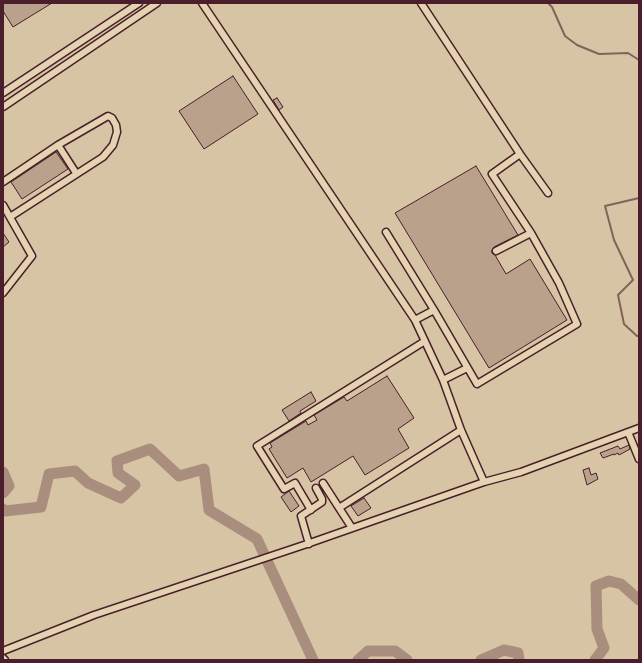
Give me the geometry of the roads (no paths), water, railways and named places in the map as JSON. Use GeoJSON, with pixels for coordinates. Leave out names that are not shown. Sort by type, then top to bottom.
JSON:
{"type":"FeatureCollection","features":[{"type":"Feature","properties":{"kind":"street"},"geometry":{"type":"LineString","coordinates":[[3,93],[139,3]]}},
{"type":"Feature","properties":{"kind":"street"},"geometry":{"type":"LineString","coordinates":[[3,107],[157,3]]}},
{"type":"Feature","properties":{"kind":"street"},"geometry":{"type":"LineString","coordinates":[[202,3],[415,320],[443,380],[461,430],[484,482]]}},
{"type":"Feature","properties":{"kind":"street"},"geometry":{"type":"LineString","coordinates":[[421,3],[548,194]]}},
{"type":"Feature","properties":{"kind":"street"},"geometry":{"type":"LineString","coordinates":[[3,182],[58,145],[108,116],[112,118],[116,125],[117,132],[113,145],[103,157],[10,217]]}},
{"type":"Feature","properties":{"kind":"street"},"geometry":{"type":"LineString","coordinates":[[58,145],[76,173]]}},
{"type":"Feature","properties":{"kind":"street"},"geometry":{"type":"LineString","coordinates":[[386,232],[477,384],[577,324],[559,283],[531,233],[492,174],[520,154]]}},
{"type":"Feature","properties":{"kind":"street"},"geometry":{"type":"LineString","coordinates":[[3,205],[32,256],[3,293]]}},
{"type":"Feature","properties":{"kind":"street"},"geometry":{"type":"LineString","coordinates":[[496,251],[531,233]]}},
{"type":"Feature","properties":{"kind":"street"},"geometry":{"type":"LineString","coordinates":[[415,320],[434,310]]}},
{"type":"Feature","properties":{"kind":"street"},"geometry":{"type":"LineString","coordinates":[[311,510],[295,483],[284,489],[257,446],[425,341]]}},
{"type":"Feature","properties":{"kind":"street"},"geometry":{"type":"LineString","coordinates":[[443,380],[467,368]]}},
{"type":"Feature","properties":{"kind":"street"},"geometry":{"type":"LineString","coordinates":[[3,651],[94,615],[309,544],[484,482],[521,472],[639,428]]}},
{"type":"Feature","properties":{"kind":"street"},"geometry":{"type":"LineString","coordinates":[[339,508],[461,430]]}},
{"type":"Feature","properties":{"kind":"street"},"geometry":{"type":"LineString","coordinates":[[628,432],[637,450],[639,459]]}},
{"type":"Feature","properties":{"kind":"street"},"geometry":{"type":"LineString","coordinates":[[324,483],[352,528]]}},
{"type":"Feature","properties":{"kind":"street"},"geometry":{"type":"LineString","coordinates":[[309,544],[302,516],[323,501],[316,488]]}},
{"type":"Feature","properties":{"kind":"waterway"},"geometry":{"type":"LineString","coordinates":[[548,3],[552,7],[565,36],[577,45],[599,54],[628,53],[639,60]]}},
{"type":"Feature","properties":{"kind":"waterway"},"geometry":{"type":"LineString","coordinates":[[639,198],[605,206],[614,240],[633,280],[618,295],[624,324],[637,336],[639,336]]}},
{"type":"Feature","properties":{"kind":"waterway"},"geometry":{"type":"LineString","coordinates":[[3,509],[5,511],[41,507],[49,474],[75,471],[88,483],[121,498],[135,485],[118,473],[117,461],[150,449],[179,476],[204,469],[209,510],[257,539],[313,660]]}},
{"type":"Feature","properties":{"kind":"waterway"},"geometry":{"type":"LineString","coordinates":[[3,472],[9,486],[3,493]]}},
{"type":"Feature","properties":{"kind":"waterway"},"geometry":{"type":"LineString","coordinates":[[595,660],[604,648],[597,629],[596,586],[609,581],[621,584],[639,600]]}},
{"type":"Feature","properties":{"kind":"waterway"},"geometry":{"type":"LineString","coordinates":[[481,660],[504,650],[518,653],[519,660]]}},
{"type":"Feature","properties":{"kind":"waterway"},"geometry":{"type":"LineString","coordinates":[[358,660],[368,651],[395,651],[407,660]]}}]}
